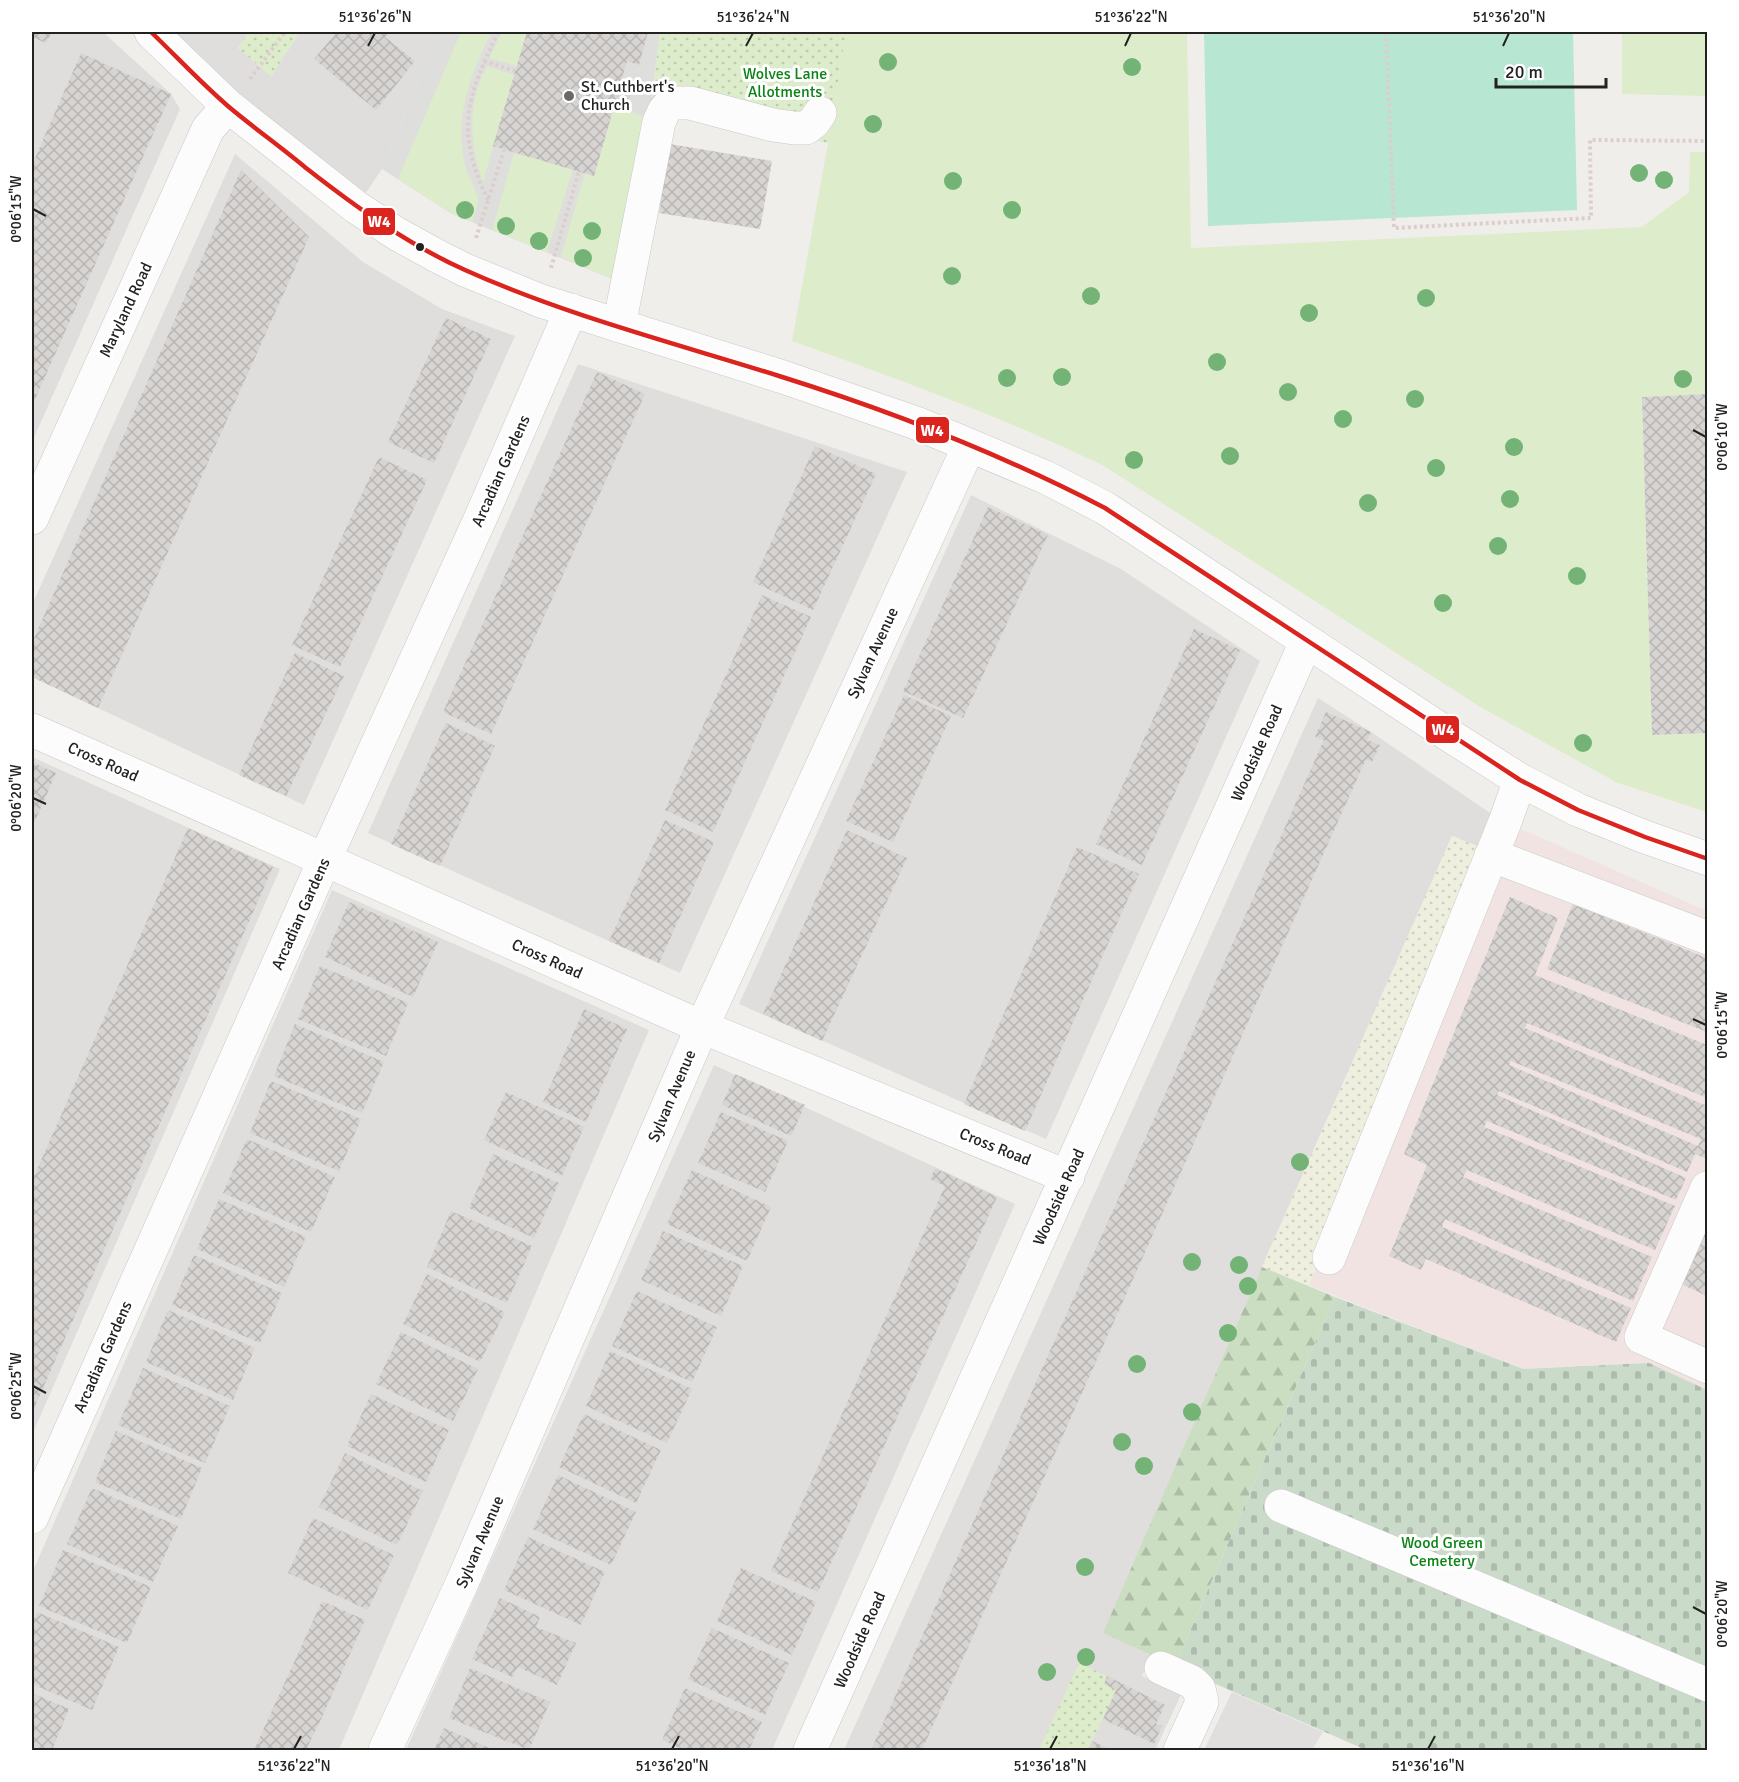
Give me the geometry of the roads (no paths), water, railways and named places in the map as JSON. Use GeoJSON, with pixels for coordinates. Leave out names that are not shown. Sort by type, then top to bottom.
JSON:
{"type":"FeatureCollection","features":[{"type":"Feature","properties":{"kind":"street"},"geometry":{"type":"LineString","coordinates":[[151,32],[228,106],[356,207],[397,234],[465,270],[556,305],[783,377],[916,423],[1045,477],[1105,507],[1306,642],[1520,780],[1578,810],[1707,859]]}},
{"type":"Feature","properties":{"kind":"street"},"geometry":{"type":"LineString","coordinates":[[620,326],[659,122],[671,103],[690,102],[757,122],[794,128],[806,128],[820,113]]}},
{"type":"Feature","properties":{"kind":"street","name":"Maryland Road"},"geometry":{"type":"LineString","coordinates":[[32,518],[208,129],[228,106]]}},
{"type":"Feature","properties":{"kind":"street","name":"Arcadian Gardens"},"geometry":{"type":"LineString","coordinates":[[32,1517],[324,861],[481,517],[556,305]]}},
{"type":"Feature","properties":{"kind":"street","name":"Sylvan Avenue"},"geometry":{"type":"LineString","coordinates":[[385,1750],[467,1572],[702,1027],[969,446]]}},
{"type":"Feature","properties":{"kind":"street","name":"Woodside Road"},"geometry":{"type":"LineString","coordinates":[[810,1750],[1306,642]]}},
{"type":"Feature","properties":{"kind":"street","name":"Cross Road"},"geometry":{"type":"LineString","coordinates":[[32,730],[702,1027],[1068,1177]]}},
{"type":"Feature","properties":{"kind":"street"},"geometry":{"type":"LineString","coordinates":[[1329,1258],[1520,780]]}},
{"type":"Feature","properties":{"kind":"street"},"geometry":{"type":"LineString","coordinates":[[1491,855],[1707,938]]}},
{"type":"Feature","properties":{"kind":"street"},"geometry":{"type":"LineString","coordinates":[[1707,1188],[1641,1337],[1707,1367]]}},
{"type":"Feature","properties":{"kind":"street"},"geometry":{"type":"LineString","coordinates":[[1281,1506],[1707,1685]]}},
{"type":"Feature","properties":{"kind":"street"},"geometry":{"type":"LineString","coordinates":[[1161,1668],[1192,1682],[1199,1689],[1202,1702],[1180,1750]]}},
{"type":"Feature","properties":{"kind":"place","name":"St. Cuthbert's Church"},"geometry":{"type":"Point","coordinates":[569,96]}},
{"type":"Feature","properties":{"kind":"park label","name":"Wolves Lane Allotments"},"geometry":{"type":"Point","coordinates":[785,83]}},
{"type":"Feature","properties":{"kind":"park label","name":"Wood Green Cemetery"},"geometry":{"type":"Point","coordinates":[1442,1552]}}]}
